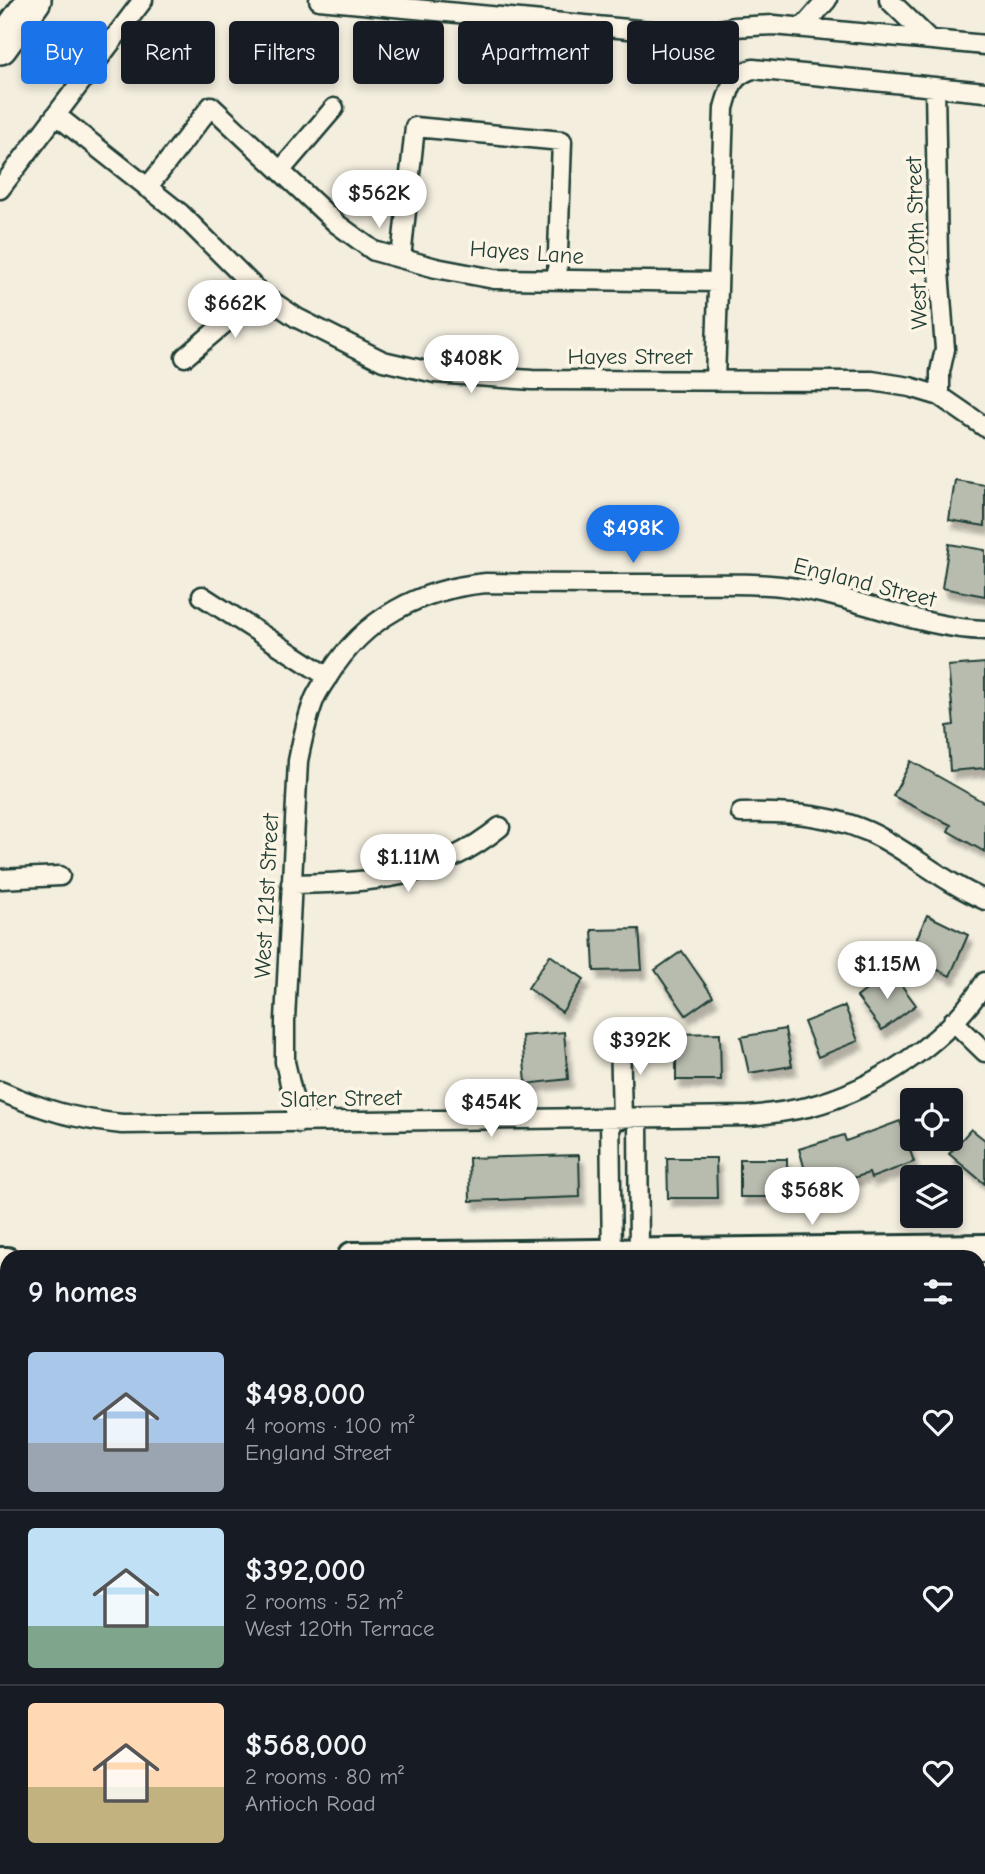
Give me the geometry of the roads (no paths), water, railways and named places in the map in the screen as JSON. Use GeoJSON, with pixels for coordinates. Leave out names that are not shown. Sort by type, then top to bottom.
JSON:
{"type":"FeatureCollection","features":[{"type":"Feature","properties":{"kind":"highway"},"geometry":{"type":"LineString","coordinates":[[0,47],[34,0]]}},
{"type":"Feature","properties":{"kind":"main road"},"geometry":{"type":"LineString","coordinates":[[886,1250],[985,1248]]}},
{"type":"Feature","properties":{"kind":"street"},"geometry":{"type":"LineString","coordinates":[[0,189],[143,0]]}},
{"type":"Feature","properties":{"kind":"street"},"geometry":{"type":"LineString","coordinates":[[319,0],[395,4],[671,33],[701,34],[734,26],[804,26],[985,45]]}},
{"type":"Feature","properties":{"kind":"street"},"geometry":{"type":"LineString","coordinates":[[804,26],[827,0]]}},
{"type":"Feature","properties":{"kind":"street"},"geometry":{"type":"LineString","coordinates":[[889,0],[929,39]]}},
{"type":"Feature","properties":{"kind":"street"},"geometry":{"type":"LineString","coordinates":[[715,380],[724,108],[731,85],[740,74],[753,69],[985,92]]}},
{"type":"Feature","properties":{"kind":"street","name":"West 120th Street"},"geometry":{"type":"LineString","coordinates":[[939,87],[938,258],[945,349],[940,372],[940,396]]}},
{"type":"Feature","properties":{"kind":"street","name":"Hayes Lane"},"geometry":{"type":"LineString","coordinates":[[147,188],[211,106],[337,224],[374,251],[436,268],[494,279],[718,282]]}},
{"type":"Feature","properties":{"kind":"street"},"geometry":{"type":"LineString","coordinates":[[281,170],[334,108]]}},
{"type":"Feature","properties":{"kind":"street","name":"Hayes Street"},"geometry":{"type":"LineString","coordinates":[[56,115],[180,213],[260,293],[297,318],[383,361],[435,373],[532,380],[872,381],[910,387],[940,396],[985,427]]}},
{"type":"Feature","properties":{"kind":"street"},"geometry":{"type":"LineString","coordinates":[[401,258],[415,127],[562,141],[557,280]]}},
{"type":"Feature","properties":{"kind":"street"},"geometry":{"type":"LineString","coordinates":[[185,357],[260,293]]}},
{"type":"Feature","properties":{"kind":"street","name":"England Street"},"geometry":{"type":"LineString","coordinates":[[328,677],[340,656],[359,636],[401,606],[432,593],[462,585],[486,583],[786,586],[828,594],[949,628],[985,630]]}},
{"type":"Feature","properties":{"kind":"street"},"geometry":{"type":"LineString","coordinates":[[202,596],[328,677]]}},
{"type":"Feature","properties":{"kind":"street","name":"West 121st Street"},"geometry":{"type":"LineString","coordinates":[[299,1123],[285,1062],[298,761],[314,700],[328,677]]}},
{"type":"Feature","properties":{"kind":"street"},"geometry":{"type":"LineString","coordinates":[[741,813],[805,814],[830,818],[864,829],[942,878],[985,900]]}},
{"type":"Feature","properties":{"kind":"street"},"geometry":{"type":"LineString","coordinates":[[291,884],[345,883],[416,872],[458,856],[500,827]]}},
{"type":"Feature","properties":{"kind":"street"},"geometry":{"type":"LineString","coordinates":[[0,878],[61,876]]}},
{"type":"Feature","properties":{"kind":"street","name":"Slater Street"},"geometry":{"type":"LineString","coordinates":[[0,1091],[39,1108],[80,1119],[122,1124],[749,1116],[808,1107],[861,1088],[899,1066],[941,1033],[985,982]]}},
{"type":"Feature","properties":{"kind":"street"},"geometry":{"type":"LineString","coordinates":[[953,1021],[985,1052]]}},
{"type":"Feature","properties":{"kind":"street"},"geometry":{"type":"LineString","coordinates":[[620,1036],[623,1118],[638,1250]]}},
{"type":"Feature","properties":{"kind":"street"},"geometry":{"type":"LineString","coordinates":[[612,1250],[623,1118]]}}]}
